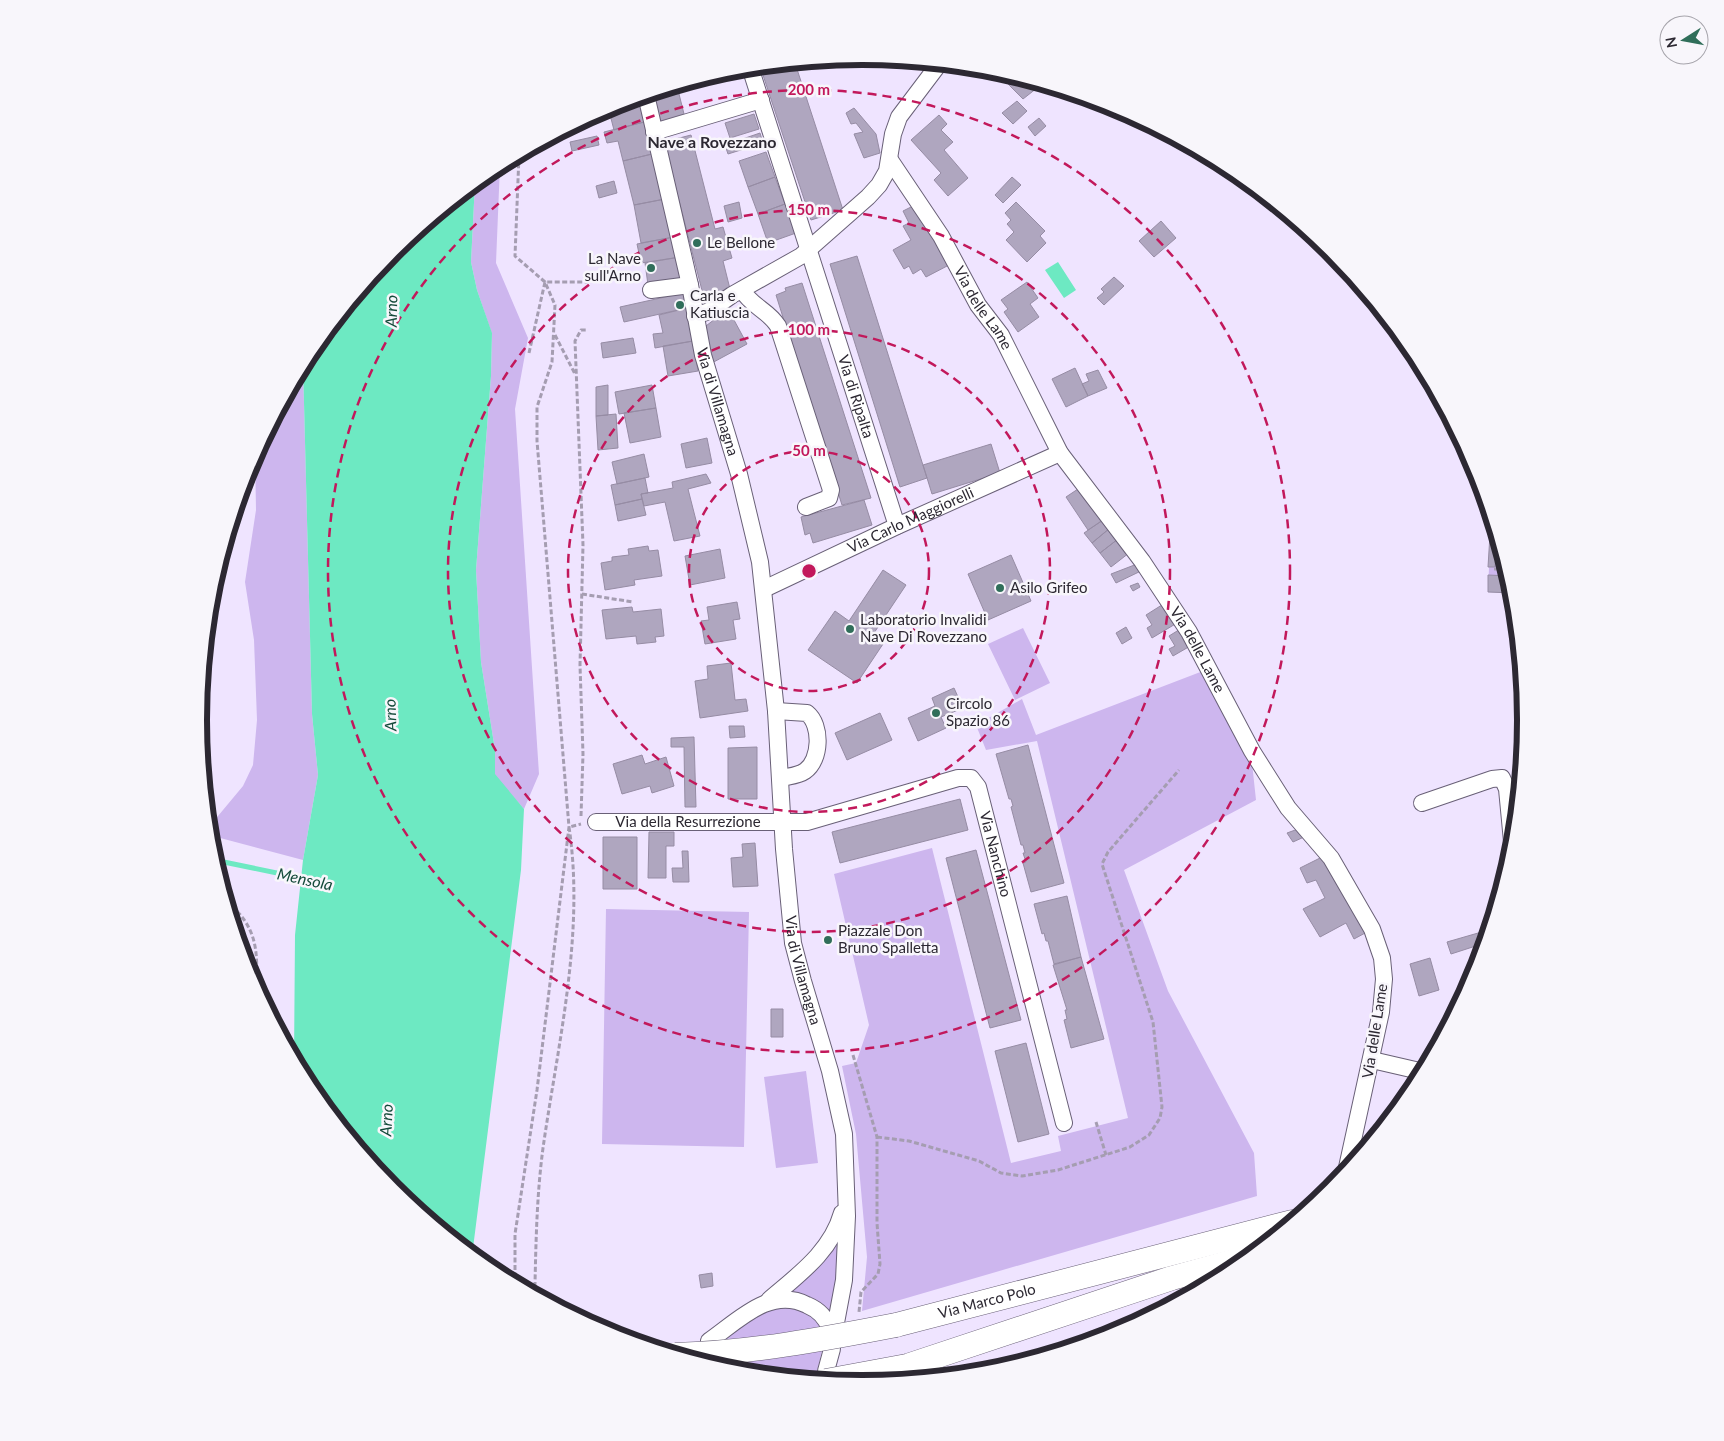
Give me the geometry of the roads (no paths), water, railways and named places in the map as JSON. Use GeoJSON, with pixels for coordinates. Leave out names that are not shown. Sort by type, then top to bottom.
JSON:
{"type":"FeatureCollection","features":[{"type":"Feature","properties":{"kind":"highway","name":"Via Marco Polo"},"geometry":{"type":"LineString","coordinates":[[691,1354],[739,1350],[833,1338],[896,1325],[1280,1225]]}},
{"type":"Feature","properties":{"kind":"highway"},"geometry":{"type":"LineString","coordinates":[[829,1362],[906,1366],[1156,1283],[1232,1262]]}},
{"type":"Feature","properties":{"kind":"street"},"geometry":{"type":"LineString","coordinates":[[695,316],[709,312],[742,290],[801,256],[876,190],[886,175],[890,160],[892,134],[899,117],[935,69]]}},
{"type":"Feature","properties":{"kind":"street","name":"Via di Ripalta"},"geometry":{"type":"LineString","coordinates":[[753,75],[897,526]]}},
{"type":"Feature","properties":{"kind":"street"},"geometry":{"type":"LineString","coordinates":[[654,132],[761,100]]}},
{"type":"Feature","properties":{"kind":"street","name":"Via di Villamagna"},"geometry":{"type":"LineString","coordinates":[[647,101],[690,285],[703,355],[754,533],[764,588],[776,711],[782,822],[794,942],[803,981],[833,1081],[844,1134],[847,1198],[844,1280],[833,1329],[820,1312],[804,1303],[789,1299],[769,1300]]}},
{"type":"Feature","properties":{"kind":"street","name":"Via delle Lame"},"geometry":{"type":"LineString","coordinates":[[890,160],[941,236],[978,305],[1001,335],[1060,453],[1142,561],[1189,632],[1252,751],[1288,808],[1331,858],[1372,929],[1382,958],[1384,979],[1372,1060],[1349,1160]]}},
{"type":"Feature","properties":{"kind":"street"},"geometry":{"type":"LineString","coordinates":[[651,290],[690,285]]}},
{"type":"Feature","properties":{"kind":"street"},"geometry":{"type":"LineString","coordinates":[[742,290],[748,301],[771,317],[778,326],[831,490],[829,498],[806,507]]}},
{"type":"Feature","properties":{"kind":"street","name":"Via Carlo Maggiorelli"},"geometry":{"type":"LineString","coordinates":[[764,588],[1060,453]]}},
{"type":"Feature","properties":{"kind":"street"},"geometry":{"type":"LineString","coordinates":[[776,711],[807,713],[816,722],[818,733],[815,751],[809,767],[798,774],[781,778]]}},
{"type":"Feature","properties":{"kind":"street","name":"Via Nanchino"},"geometry":{"type":"LineString","coordinates":[[782,822],[807,822],[964,777],[976,782],[1064,1124]]}},
{"type":"Feature","properties":{"kind":"street"},"geometry":{"type":"LineString","coordinates":[[1422,803],[1492,779],[1502,778],[1507,790],[1510,819]]}},
{"type":"Feature","properties":{"kind":"street","name":"Via della Resurrezione"},"geometry":{"type":"LineString","coordinates":[[588,823],[782,822]]}},
{"type":"Feature","properties":{"kind":"street"},"geometry":{"type":"LineString","coordinates":[[1372,1060],[1416,1070]]}},
{"type":"Feature","properties":{"kind":"street","name":"Via di Villamagna"},"geometry":{"type":"LineString","coordinates":[[710,1341],[769,1300],[814,1261],[834,1236],[844,1208],[846,1159]]}},
{"type":"Feature","properties":{"kind":"water","name":"Arno"},"geometry":{"type":"Polygon","coordinates":[[[475,192],[471,262],[477,290],[492,333],[491,376],[476,570],[481,662],[495,750],[495,774],[524,809],[521,870],[473,1248],[398,1184],[369,1153],[342,1120],[294,1048],[295,935],[303,860],[318,775],[312,714],[303,378],[342,321],[369,288],[398,257],[475,192]]]}},
{"type":"Feature","properties":{"kind":"water"},"geometry":{"type":"Polygon","coordinates":[[[1058,262],[1076,290],[1064,298],[1045,270],[1058,262]]]}},
{"type":"Feature","properties":{"kind":"waterway","name":"Mensola"},"geometry":{"type":"LineString","coordinates":[[222,862],[306,879]]}},
{"type":"Feature","properties":{"kind":"place","name":"Le Bellone"},"geometry":{"type":"Point","coordinates":[697,243]}},
{"type":"Feature","properties":{"kind":"place","name":"La Nave sull'Arno"},"geometry":{"type":"Point","coordinates":[651,268]}},
{"type":"Feature","properties":{"kind":"place","name":"Carla e Katiuscia"},"geometry":{"type":"Point","coordinates":[680,305]}},
{"type":"Feature","properties":{"kind":"place","name":"Asilo Grifeo"},"geometry":{"type":"Point","coordinates":[1000,588]}},
{"type":"Feature","properties":{"kind":"place","name":"Laboratorio Invalidi Nave Di Rovezzano"},"geometry":{"type":"Point","coordinates":[850,629]}},
{"type":"Feature","properties":{"kind":"place","name":"Circolo Spazio 86"},"geometry":{"type":"Point","coordinates":[936,713]}},
{"type":"Feature","properties":{"kind":"place","name":"Piazzale Don Bruno Spalletta"},"geometry":{"type":"Point","coordinates":[828,940]}},
{"type":"Feature","properties":{"kind":"district","name":"Nave a Rovezzano"},"geometry":{"type":"Point","coordinates":[712,142]}}]}
